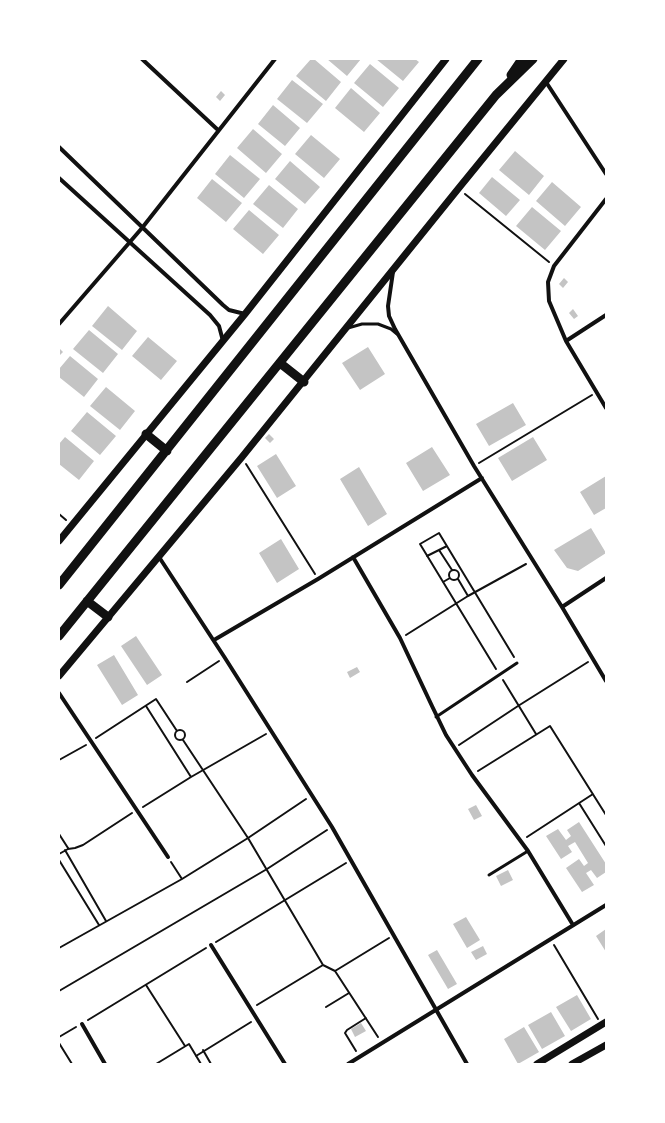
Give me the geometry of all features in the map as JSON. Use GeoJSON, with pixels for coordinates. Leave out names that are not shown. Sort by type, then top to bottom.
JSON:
{"type":"FeatureCollection","features":[{"type":"Feature","properties":{"kind":"main road"},"geometry":{"type":"LineString","coordinates":[[59,585],[478,59]]}},
{"type":"Feature","properties":{"kind":"main road"},"geometry":{"type":"LineString","coordinates":[[59,636],[496,96],[522,59]]}},
{"type":"Feature","properties":{"kind":"main road"},"geometry":{"type":"LineString","coordinates":[[496,96],[533,59]]}},
{"type":"Feature","properties":{"kind":"main road"},"geometry":{"type":"LineString","coordinates":[[280,363],[304,382]]}},
{"type":"Feature","properties":{"kind":"main road"},"geometry":{"type":"LineString","coordinates":[[146,434],[167,451]]}},
{"type":"Feature","properties":{"kind":"main road"},"geometry":{"type":"LineString","coordinates":[[87,601],[108,617]]}},
{"type":"Feature","properties":{"kind":"street"},"geometry":{"type":"LineString","coordinates":[[142,59],[218,130]]}},
{"type":"Feature","properties":{"kind":"street"},"geometry":{"type":"LineString","coordinates":[[59,324],[142,228],[275,59]]}},
{"type":"Feature","properties":{"kind":"street"},"geometry":{"type":"LineString","coordinates":[[59,541],[223,341],[446,59]]}},
{"type":"Feature","properties":{"kind":"street"},"geometry":{"type":"LineString","coordinates":[[59,676],[304,382],[564,59]]}},
{"type":"Feature","properties":{"kind":"street"},"geometry":{"type":"LineString","coordinates":[[546,82],[606,174]]}},
{"type":"Feature","properties":{"kind":"street"},"geometry":{"type":"LineString","coordinates":[[59,147],[223,305],[229,310],[244,314]]}},
{"type":"Feature","properties":{"kind":"street"},"geometry":{"type":"LineString","coordinates":[[59,178],[215,321],[219,326],[223,341]]}},
{"type":"Feature","properties":{"kind":"street"},"geometry":{"type":"LineString","coordinates":[[606,199],[554,266],[548,282],[549,301],[566,341],[606,408]]}},
{"type":"Feature","properties":{"kind":"street"},"geometry":{"type":"LineString","coordinates":[[393,270],[388,306],[389,316],[398,335],[474,466],[562,607],[606,681]]}},
{"type":"Feature","properties":{"kind":"street"},"geometry":{"type":"LineString","coordinates":[[566,341],[606,315]]}},
{"type":"Feature","properties":{"kind":"street"},"geometry":{"type":"LineString","coordinates":[[214,640],[318,579],[482,478]]}},
{"type":"Feature","properties":{"kind":"street"},"geometry":{"type":"LineString","coordinates":[[159,557],[214,640],[332,827],[467,1064]]}},
{"type":"Feature","properties":{"kind":"street"},"geometry":{"type":"LineString","coordinates":[[353,557],[400,638],[436,716],[454,748],[528,852],[573,925]]}},
{"type":"Feature","properties":{"kind":"street"},"geometry":{"type":"LineString","coordinates":[[562,607],[606,578]]}},
{"type":"Feature","properties":{"kind":"street"},"geometry":{"type":"LineString","coordinates":[[59,693],[168,857]]}},
{"type":"Feature","properties":{"kind":"street"},"geometry":{"type":"LineString","coordinates":[[348,1064],[606,904]]}},
{"type":"Feature","properties":{"kind":"street"},"geometry":{"type":"LineString","coordinates":[[211,945],[285,1064]]}},
{"type":"Feature","properties":{"kind":"street"},"geometry":{"type":"LineString","coordinates":[[82,1024],[105,1064]]}},
{"type":"Feature","properties":{"kind":"street"},"geometry":{"type":"LineString","coordinates":[[537,1064],[604,1024]]}},
{"type":"Feature","properties":{"kind":"street"},"geometry":{"type":"LineString","coordinates":[[572,1064],[606,1045]]}},
{"type":"Feature","properties":{"kind":"lane"},"geometry":{"type":"LineString","coordinates":[[347,328],[362,324],[378,324],[391,329],[398,335]]}},
{"type":"Feature","properties":{"kind":"lane"},"geometry":{"type":"LineString","coordinates":[[436,716],[518,663]]}},
{"type":"Feature","properties":{"kind":"lane"},"geometry":{"type":"LineString","coordinates":[[489,875],[528,852]]}},
{"type":"Feature","properties":{"kind":"path"},"geometry":{"type":"LineString","coordinates":[[458,189],[554,266]]}},
{"type":"Feature","properties":{"kind":"path"},"geometry":{"type":"LineString","coordinates":[[474,466],[596,392]]}},
{"type":"Feature","properties":{"kind":"path"},"geometry":{"type":"LineString","coordinates":[[242,457],[318,579]]}},
{"type":"Feature","properties":{"kind":"path"},"geometry":{"type":"LineString","coordinates":[[518,663],[475,592],[460,572],[439,533],[420,544],[536,734]]}},
{"type":"Feature","properties":{"kind":"path"},"geometry":{"type":"LineString","coordinates":[[427,556],[447,546]]}},
{"type":"Feature","properties":{"kind":"path"},"geometry":{"type":"LineString","coordinates":[[439,550],[452,570],[460,572]]}},
{"type":"Feature","properties":{"kind":"path"},"geometry":{"type":"LineString","coordinates":[[400,638],[468,596],[533,561]]}},
{"type":"Feature","properties":{"kind":"path"},"geometry":{"type":"LineString","coordinates":[[450,578],[449,574],[452,570]]}},
{"type":"Feature","properties":{"kind":"path"},"geometry":{"type":"LineString","coordinates":[[458,579],[460,572]]}},
{"type":"Feature","properties":{"kind":"path"},"geometry":{"type":"LineString","coordinates":[[443,582],[450,578],[454,580],[458,579]]}},
{"type":"Feature","properties":{"kind":"path"},"geometry":{"type":"LineString","coordinates":[[458,579],[468,596]]}},
{"type":"Feature","properties":{"kind":"path"},"geometry":{"type":"LineString","coordinates":[[187,682],[225,658]]}},
{"type":"Feature","properties":{"kind":"path"},"geometry":{"type":"LineString","coordinates":[[454,748],[592,659]]}},
{"type":"Feature","properties":{"kind":"path"},"geometry":{"type":"LineString","coordinates":[[59,760],[92,741],[156,699],[177,731]]}},
{"type":"Feature","properties":{"kind":"path"},"geometry":{"type":"LineString","coordinates":[[146,706],[191,777]]}},
{"type":"Feature","properties":{"kind":"path"},"geometry":{"type":"LineString","coordinates":[[472,775],[550,726],[606,814]]}},
{"type":"Feature","properties":{"kind":"path"},"geometry":{"type":"LineString","coordinates":[[177,731],[180,730],[184,732],[185,738],[183,740],[248,838],[323,965],[335,971],[382,1043]]}},
{"type":"Feature","properties":{"kind":"path"},"geometry":{"type":"LineString","coordinates":[[177,731],[175,736],[176,738],[178,740],[183,740]]}},
{"type":"Feature","properties":{"kind":"path"},"geometry":{"type":"LineString","coordinates":[[59,854],[65,850],[75,848],[83,844],[191,777],[271,731]]}},
{"type":"Feature","properties":{"kind":"path"},"geometry":{"type":"LineString","coordinates":[[521,842],[593,794]]}},
{"type":"Feature","properties":{"kind":"path"},"geometry":{"type":"LineString","coordinates":[[59,948],[182,879],[248,838],[312,795]]}},
{"type":"Feature","properties":{"kind":"path"},"geometry":{"type":"LineString","coordinates":[[579,803],[606,846]]}},
{"type":"Feature","properties":{"kind":"path"},"geometry":{"type":"LineString","coordinates":[[59,991],[266,869],[332,827]]}},
{"type":"Feature","properties":{"kind":"path"},"geometry":{"type":"LineString","coordinates":[[59,834],[68,849]]}},
{"type":"Feature","properties":{"kind":"path"},"geometry":{"type":"LineString","coordinates":[[65,850],[106,921]]}},
{"type":"Feature","properties":{"kind":"path"},"geometry":{"type":"LineString","coordinates":[[168,857],[182,879]]}},
{"type":"Feature","properties":{"kind":"path"},"geometry":{"type":"LineString","coordinates":[[59,860],[99,925]]}},
{"type":"Feature","properties":{"kind":"path"},"geometry":{"type":"LineString","coordinates":[[335,971],[393,935]]}},
{"type":"Feature","properties":{"kind":"path"},"geometry":{"type":"LineString","coordinates":[[551,939],[604,1024]]}},
{"type":"Feature","properties":{"kind":"path"},"geometry":{"type":"LineString","coordinates":[[251,1008],[323,965]]}},
{"type":"Feature","properties":{"kind":"path"},"geometry":{"type":"LineString","coordinates":[[146,985],[185,1046]]}},
{"type":"Feature","properties":{"kind":"path"},"geometry":{"type":"LineString","coordinates":[[326,1007],[349,993]]}},
{"type":"Feature","properties":{"kind":"path"},"geometry":{"type":"LineString","coordinates":[[196,1056],[203,1050],[257,1018]]}},
{"type":"Feature","properties":{"kind":"path"},"geometry":{"type":"LineString","coordinates":[[360,1057],[345,1033],[347,1030],[366,1018]]}},
{"type":"Feature","properties":{"kind":"path"},"geometry":{"type":"LineString","coordinates":[[59,1043],[72,1064]]}},
{"type":"Feature","properties":{"kind":"path"},"geometry":{"type":"LineString","coordinates":[[156,1064],[189,1044],[201,1064]]}},
{"type":"Feature","properties":{"kind":"path"},"geometry":{"type":"LineString","coordinates":[[203,1050],[211,1064]]}},
{"type":"Feature","properties":{"kind":"building"},"geometry":{"type":"Polygon","coordinates":[[[311,59],[314,59],[341,82],[326,101],[296,76],[311,59]]]}},
{"type":"Feature","properties":{"kind":"building"},"geometry":{"type":"Polygon","coordinates":[[[327,59],[361,59],[347,76],[327,59]]]}},
{"type":"Feature","properties":{"kind":"building"},"geometry":{"type":"Polygon","coordinates":[[[376,59],[415,59],[419,62],[403,81],[376,59]]]}},
{"type":"Feature","properties":{"kind":"building"},"geometry":{"type":"Polygon","coordinates":[[[370,64],[399,88],[383,107],[354,83],[370,64]]]}},
{"type":"Feature","properties":{"kind":"building"},"geometry":{"type":"Polygon","coordinates":[[[292,80],[323,104],[307,123],[277,99],[292,80]]]}},
{"type":"Feature","properties":{"kind":"building"},"geometry":{"type":"Polygon","coordinates":[[[351,88],[380,113],[364,132],[335,108],[351,88]]]}},
{"type":"Feature","properties":{"kind":"building"},"geometry":{"type":"Polygon","coordinates":[[[221,91],[225,95],[220,101],[216,97],[221,91]]]}},
{"type":"Feature","properties":{"kind":"building"},"geometry":{"type":"Polygon","coordinates":[[[273,105],[300,128],[285,146],[258,124],[273,105]]]}},
{"type":"Feature","properties":{"kind":"building"},"geometry":{"type":"Polygon","coordinates":[[[253,129],[282,154],[266,173],[237,148],[253,129]]]}},
{"type":"Feature","properties":{"kind":"building"},"geometry":{"type":"Polygon","coordinates":[[[311,135],[340,159],[324,178],[295,154],[311,135]]]}},
{"type":"Feature","properties":{"kind":"building"},"geometry":{"type":"Polygon","coordinates":[[[515,151],[544,176],[529,195],[499,170],[515,151]]]}},
{"type":"Feature","properties":{"kind":"building"},"geometry":{"type":"Polygon","coordinates":[[[230,155],[260,179],[244,198],[215,174],[230,155]]]}},
{"type":"Feature","properties":{"kind":"building"},"geometry":{"type":"Polygon","coordinates":[[[290,161],[320,187],[305,204],[275,179],[290,161]]]}},
{"type":"Feature","properties":{"kind":"building"},"geometry":{"type":"Polygon","coordinates":[[[492,177],[520,200],[506,216],[479,193],[492,177]]]}},
{"type":"Feature","properties":{"kind":"building"},"geometry":{"type":"Polygon","coordinates":[[[212,179],[242,203],[226,222],[197,198],[212,179]]]}},
{"type":"Feature","properties":{"kind":"building"},"geometry":{"type":"Polygon","coordinates":[[[552,182],[581,207],[565,226],[536,201],[552,182]]]}},
{"type":"Feature","properties":{"kind":"building"},"geometry":{"type":"Polygon","coordinates":[[[269,185],[298,209],[283,228],[253,204],[269,185]]]}},
{"type":"Feature","properties":{"kind":"building"},"geometry":{"type":"Polygon","coordinates":[[[532,207],[561,231],[545,250],[516,226],[532,207]]]}},
{"type":"Feature","properties":{"kind":"building"},"geometry":{"type":"Polygon","coordinates":[[[249,210],[279,235],[263,254],[233,229],[249,210]]]}},
{"type":"Feature","properties":{"kind":"building"},"geometry":{"type":"Polygon","coordinates":[[[564,278],[568,282],[563,288],[559,284],[564,278]]]}},
{"type":"Feature","properties":{"kind":"building"},"geometry":{"type":"Polygon","coordinates":[[[108,306],[137,331],[122,350],[92,326],[108,306]]]}},
{"type":"Feature","properties":{"kind":"building"},"geometry":{"type":"Polygon","coordinates":[[[573,309],[578,316],[574,319],[569,313],[573,309]]]}},
{"type":"Feature","properties":{"kind":"building"},"geometry":{"type":"Polygon","coordinates":[[[89,330],[118,354],[103,373],[73,349],[89,330]]]}},
{"type":"Feature","properties":{"kind":"building"},"geometry":{"type":"Polygon","coordinates":[[[148,337],[177,361],[161,380],[132,356],[148,337]]]}},
{"type":"Feature","properties":{"kind":"building"},"geometry":{"type":"Polygon","coordinates":[[[368,347],[385,374],[360,390],[342,363],[368,347]]]}},
{"type":"Feature","properties":{"kind":"building"},"geometry":{"type":"Polygon","coordinates":[[[59,348],[63,352],[59,356],[59,348]]]}},
{"type":"Feature","properties":{"kind":"building"},"geometry":{"type":"Polygon","coordinates":[[[70,356],[98,379],[84,397],[59,377],[59,369],[70,356]]]}},
{"type":"Feature","properties":{"kind":"building"},"geometry":{"type":"Polygon","coordinates":[[[106,387],[135,411],[120,430],[90,406],[106,387]]]}},
{"type":"Feature","properties":{"kind":"building"},"geometry":{"type":"Polygon","coordinates":[[[513,403],[526,425],[489,446],[476,424],[513,403]]]}},
{"type":"Feature","properties":{"kind":"building"},"geometry":{"type":"Polygon","coordinates":[[[87,412],[116,436],[100,455],[71,431],[87,412]]]}},
{"type":"Feature","properties":{"kind":"building"},"geometry":{"type":"Polygon","coordinates":[[[269,434],[274,439],[270,443],[265,438],[269,434]]]}},
{"type":"Feature","properties":{"kind":"building"},"geometry":{"type":"Polygon","coordinates":[[[65,437],[94,461],[79,480],[59,464],[59,444],[65,437]]]}},
{"type":"Feature","properties":{"kind":"building"},"geometry":{"type":"Polygon","coordinates":[[[533,437],[547,460],[512,481],[498,458],[533,437]]]}},
{"type":"Feature","properties":{"kind":"building"},"geometry":{"type":"Polygon","coordinates":[[[432,447],[450,475],[423,491],[406,463],[432,447]]]}},
{"type":"Feature","properties":{"kind":"building"},"geometry":{"type":"Polygon","coordinates":[[[276,454],[296,486],[277,498],[257,466],[276,454]]]}},
{"type":"Feature","properties":{"kind":"building"},"geometry":{"type":"Polygon","coordinates":[[[359,467],[387,514],[368,526],[340,479],[359,467]]]}},
{"type":"Feature","properties":{"kind":"building"},"geometry":{"type":"Polygon","coordinates":[[[606,476],[606,508],[594,515],[580,492],[606,476]]]}},
{"type":"Feature","properties":{"kind":"building"},"geometry":{"type":"Polygon","coordinates":[[[591,528],[606,553],[578,571],[567,568],[554,550],[591,528]]]}},
{"type":"Feature","properties":{"kind":"building"},"geometry":{"type":"Polygon","coordinates":[[[281,539],[299,569],[277,583],[259,553],[281,539]]]}},
{"type":"Feature","properties":{"kind":"building"},"geometry":{"type":"Polygon","coordinates":[[[136,636],[162,675],[147,685],[121,646],[136,636]]]}},
{"type":"Feature","properties":{"kind":"building"},"geometry":{"type":"Polygon","coordinates":[[[114,655],[138,695],[122,705],[97,665],[114,655]]]}},
{"type":"Feature","properties":{"kind":"building"},"geometry":{"type":"Polygon","coordinates":[[[357,667],[360,672],[350,678],[347,672],[357,667]]]}},
{"type":"Feature","properties":{"kind":"building"},"geometry":{"type":"Polygon","coordinates":[[[476,805],[482,816],[474,820],[468,809],[476,805]]]}},
{"type":"Feature","properties":{"kind":"building"},"geometry":{"type":"Polygon","coordinates":[[[579,822],[606,864],[606,872],[597,878],[591,870],[586,873],[594,885],[582,892],[566,868],[579,859],[584,866],[588,863],[575,842],[568,846],[572,852],[561,859],[546,836],[558,829],[566,840],[571,836],[567,830],[579,822]]]}},
{"type":"Feature","properties":{"kind":"building"},"geometry":{"type":"Polygon","coordinates":[[[508,870],[513,880],[501,886],[496,876],[508,870]]]}},
{"type":"Feature","properties":{"kind":"building"},"geometry":{"type":"Polygon","coordinates":[[[466,917],[480,940],[467,948],[453,924],[466,917]]]}},
{"type":"Feature","properties":{"kind":"building"},"geometry":{"type":"Polygon","coordinates":[[[606,929],[606,952],[596,936],[606,929]]]}},
{"type":"Feature","properties":{"kind":"building"},"geometry":{"type":"Polygon","coordinates":[[[483,946],[487,954],[476,960],[471,952],[483,946]]]}},
{"type":"Feature","properties":{"kind":"building"},"geometry":{"type":"Polygon","coordinates":[[[437,950],[457,984],[448,989],[428,955],[437,950]]]}},
{"type":"Feature","properties":{"kind":"building"},"geometry":{"type":"Polygon","coordinates":[[[577,995],[591,1019],[571,1031],[556,1007],[577,995]]]}},
{"type":"Feature","properties":{"kind":"building"},"geometry":{"type":"Polygon","coordinates":[[[551,1012],[565,1036],[542,1049],[528,1025],[551,1012]]]}},
{"type":"Feature","properties":{"kind":"building"},"geometry":{"type":"Polygon","coordinates":[[[361,1023],[366,1031],[355,1037],[351,1029],[361,1023]]]}},
{"type":"Feature","properties":{"kind":"building"},"geometry":{"type":"Polygon","coordinates":[[[524,1027],[539,1052],[518,1064],[504,1039],[524,1027]]]}}]}
